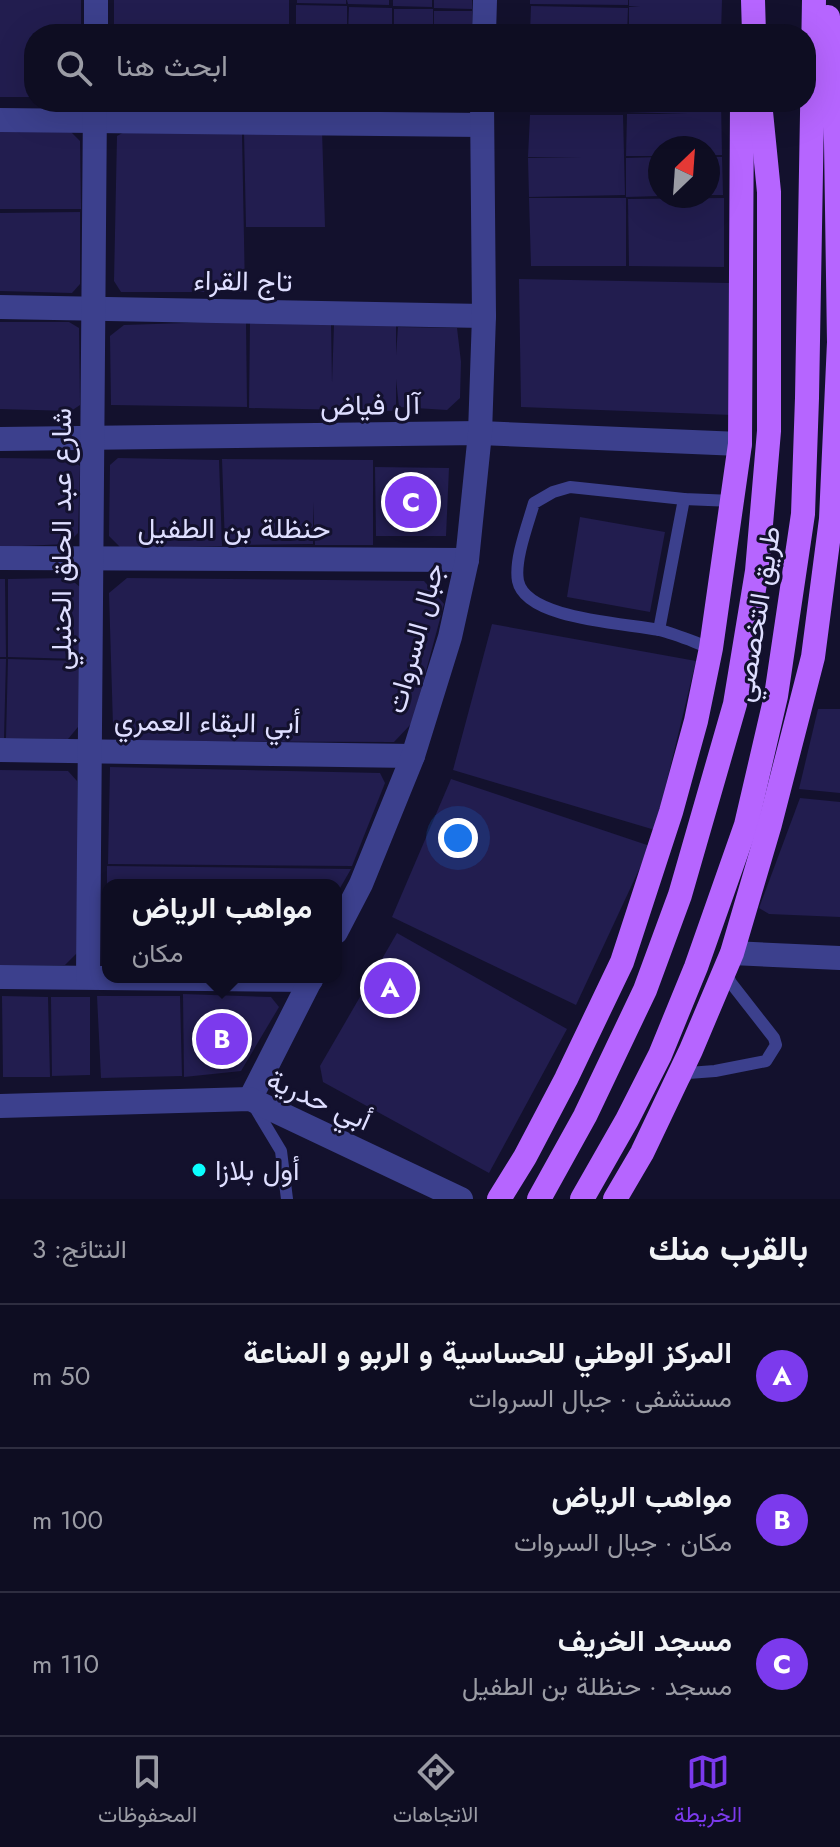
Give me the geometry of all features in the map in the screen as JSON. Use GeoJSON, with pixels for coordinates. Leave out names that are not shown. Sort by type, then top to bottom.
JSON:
{"type":"FeatureCollection","features":[{"type":"Feature","properties":{"kind":"main road","name":"طريق التخصصي"},"geometry":{"type":"LineString","coordinates":[[814,0],[814,24]]}},
{"type":"Feature","properties":{"kind":"main road"},"geometry":{"type":"LineString","coordinates":[[615,1199],[642,1153],[728,962],[770,824],[813,657],[831,519],[840,342],[836,142],[827,0]]}},
{"type":"Feature","properties":{"kind":"main road"},"geometry":{"type":"LineString","coordinates":[[499,1199],[566,1079],[622,962],[671,812],[696,721],[711,648],[740,444],[742,112]]}},
{"type":"Feature","properties":{"kind":"main road","name":"طريق التخصصي"},"geometry":{"type":"LineString","coordinates":[[539,1199],[585,1116],[645,990],[680,895],[735,704],[757,571],[769,431],[769,192],[761,112]]}},
{"type":"Feature","properties":{"kind":"main road","name":"طريق التخصصي"},"geometry":{"type":"LineString","coordinates":[[582,1199],[660,1055],[696,967],[746,825],[776,696],[803,514],[812,112]]}},
{"type":"Feature","properties":{"kind":"street"},"geometry":{"type":"LineString","coordinates":[[96,0],[96,24]]}},
{"type":"Feature","properties":{"kind":"street"},"geometry":{"type":"LineString","coordinates":[[484,24],[485,0]]}},
{"type":"Feature","properties":{"kind":"street"},"geometry":{"type":"LineString","coordinates":[[0,120],[84,112]]}},
{"type":"Feature","properties":{"kind":"street","name":"شارع عبد الحلق الحنبلي"},"geometry":{"type":"LineString","coordinates":[[88,977],[95,112]]}},
{"type":"Feature","properties":{"kind":"street"},"geometry":{"type":"LineString","coordinates":[[224,112],[482,114]]}},
{"type":"Feature","properties":{"kind":"street","name":"جبال السروات"},"geometry":{"type":"LineString","coordinates":[[342,920],[361,884],[413,756],[450,637],[467,560],[480,433],[484,316],[482,114]]}},
{"type":"Feature","properties":{"kind":"street","name":"تاج القراء"},"geometry":{"type":"LineString","coordinates":[[0,307],[484,316]]}},
{"type":"Feature","properties":{"kind":"street","name":"آل فياض"},"geometry":{"type":"LineString","coordinates":[[0,439],[480,433],[740,444]]}},
{"type":"Feature","properties":{"kind":"street","name":"حنظلة بن الطفيل"},"geometry":{"type":"LineString","coordinates":[[0,558],[467,560]]}},
{"type":"Feature","properties":{"kind":"street","name":"أبي البقاء العمري"},"geometry":{"type":"LineString","coordinates":[[0,750],[413,756]]}},
{"type":"Feature","properties":{"kind":"street"},"geometry":{"type":"LineString","coordinates":[[728,962],[840,958]]}},
{"type":"Feature","properties":{"kind":"street"},"geometry":{"type":"LineString","coordinates":[[0,977],[102,977]]}},
{"type":"Feature","properties":{"kind":"street"},"geometry":{"type":"LineString","coordinates":[[250,1099],[309,983]]}},
{"type":"Feature","properties":{"kind":"street","name":"أبي حدرية"},"geometry":{"type":"LineString","coordinates":[[0,1106],[250,1099],[461,1199]]}},
{"type":"Feature","properties":{"kind":"lane"},"geometry":{"type":"LineString","coordinates":[[711,648],[659,630],[605,623],[541,605],[525,594],[518,582],[518,563],[534,503],[570,487],[733,501]]}},
{"type":"Feature","properties":{"kind":"lane"},"geometry":{"type":"LineString","coordinates":[[659,630],[684,499]]}},
{"type":"Feature","properties":{"kind":"lane"},"geometry":{"type":"LineString","coordinates":[[668,1098],[688,1073],[758,1064],[766,1061],[773,1052],[776,1045],[774,1038],[731,983],[728,962]]}},
{"type":"Feature","properties":{"kind":"lane"},"geometry":{"type":"LineString","coordinates":[[250,1099],[281,1151],[287,1199]]}},
{"type":"Feature","properties":{"kind":"building"},"geometry":{"type":"Polygon","coordinates":[[[0,0],[81,0],[81,24],[24,24],[24,97],[0,97],[0,0]]]}},
{"type":"Feature","properties":{"kind":"building"},"geometry":{"type":"Polygon","coordinates":[[[114,0],[289,0],[289,24],[114,24],[114,0]]]}},
{"type":"Feature","properties":{"kind":"building"},"geometry":{"type":"Polygon","coordinates":[[[297,0],[346,0],[346,4],[297,3],[297,0]]]}},
{"type":"Feature","properties":{"kind":"building"},"geometry":{"type":"Polygon","coordinates":[[[347,0],[389,0],[389,5],[348,4],[347,0]]]}},
{"type":"Feature","properties":{"kind":"building"},"geometry":{"type":"Polygon","coordinates":[[[393,0],[432,0],[432,7],[393,6],[393,0]]]}},
{"type":"Feature","properties":{"kind":"building"},"geometry":{"type":"Polygon","coordinates":[[[434,0],[472,0],[472,9],[434,8],[434,0]]]}},
{"type":"Feature","properties":{"kind":"building"},"geometry":{"type":"Polygon","coordinates":[[[530,0],[628,0],[628,5],[530,4],[530,0]]]}},
{"type":"Feature","properties":{"kind":"building"},"geometry":{"type":"Polygon","coordinates":[[[629,0],[722,0],[721,24],[629,24],[629,7],[640,6],[629,6],[629,0]]]}},
{"type":"Feature","properties":{"kind":"building"},"geometry":{"type":"Polygon","coordinates":[[[296,5],[347,6],[347,24],[296,24],[296,5]]]}},
{"type":"Feature","properties":{"kind":"building"},"geometry":{"type":"Polygon","coordinates":[[[531,6],[628,8],[627,24],[530,24],[531,6]]]}},
{"type":"Feature","properties":{"kind":"building"},"geometry":{"type":"Polygon","coordinates":[[[349,7],[392,8],[392,24],[348,24],[349,7]]]}},
{"type":"Feature","properties":{"kind":"building"},"geometry":{"type":"Polygon","coordinates":[[[394,9],[433,9],[433,24],[394,24],[394,9]]]}},
{"type":"Feature","properties":{"kind":"building"},"geometry":{"type":"Polygon","coordinates":[[[434,11],[472,11],[472,24],[434,24],[434,11]]]}},
{"type":"Feature","properties":{"kind":"building"},"geometry":{"type":"Polygon","coordinates":[[[721,112],[722,155],[720,136],[648,136],[648,156],[626,156],[627,114],[721,112]]]}},
{"type":"Feature","properties":{"kind":"building"},"geometry":{"type":"Polygon","coordinates":[[[530,115],[623,115],[625,195],[529,197],[528,158],[581,158],[528,157],[530,115]]]}},
{"type":"Feature","properties":{"kind":"building"},"geometry":{"type":"Polygon","coordinates":[[[68,129],[80,141],[81,209],[0,209],[0,131],[68,129]]]}},
{"type":"Feature","properties":{"kind":"building"},"geometry":{"type":"Polygon","coordinates":[[[322,130],[325,227],[246,227],[244,132],[322,130]]]}},
{"type":"Feature","properties":{"kind":"building"},"geometry":{"type":"Polygon","coordinates":[[[126,131],[242,134],[245,292],[121,292],[114,281],[117,136],[126,131]]]}},
{"type":"Feature","properties":{"kind":"building"},"geometry":{"type":"Polygon","coordinates":[[[648,157],[648,196],[626,197],[626,158],[648,157]]]}},
{"type":"Feature","properties":{"kind":"building"},"geometry":{"type":"Polygon","coordinates":[[[720,157],[722,157],[723,195],[720,195],[720,157]]]}},
{"type":"Feature","properties":{"kind":"building"},"geometry":{"type":"Polygon","coordinates":[[[529,198],[626,198],[626,266],[531,266],[529,198]]]}},
{"type":"Feature","properties":{"kind":"building"},"geometry":{"type":"Polygon","coordinates":[[[720,198],[724,198],[724,267],[629,266],[628,199],[648,199],[648,208],[720,208],[720,198]]]}},
{"type":"Feature","properties":{"kind":"building"},"geometry":{"type":"Polygon","coordinates":[[[80,212],[80,284],[72,293],[0,291],[0,213],[80,212]]]}},
{"type":"Feature","properties":{"kind":"building"},"geometry":{"type":"Polygon","coordinates":[[[519,279],[729,283],[732,415],[521,407],[519,279]]]}},
{"type":"Feature","properties":{"kind":"building"},"geometry":{"type":"Polygon","coordinates":[[[246,321],[247,407],[111,405],[110,336],[124,325],[246,321]]]}},
{"type":"Feature","properties":{"kind":"building"},"geometry":{"type":"Polygon","coordinates":[[[250,321],[331,323],[332,383],[334,325],[396,325],[396,355],[398,327],[457,328],[461,362],[460,398],[447,410],[399,407],[396,379],[396,411],[249,408],[250,321]]]}},
{"type":"Feature","properties":{"kind":"building"},"geometry":{"type":"Polygon","coordinates":[[[0,322],[69,322],[79,328],[80,405],[71,411],[0,409],[0,322]]]}},
{"type":"Feature","properties":{"kind":"building"},"geometry":{"type":"Polygon","coordinates":[[[0,458],[71,459],[80,466],[78,533],[67,544],[0,547],[0,458]]]}},
{"type":"Feature","properties":{"kind":"building"},"geometry":{"type":"Polygon","coordinates":[[[118,458],[219,460],[222,546],[121,548],[109,536],[110,465],[118,458]]]}},
{"type":"Feature","properties":{"kind":"building"},"geometry":{"type":"Polygon","coordinates":[[[222,459],[373,460],[373,545],[315,545],[313,502],[313,544],[225,545],[222,459]]]}},
{"type":"Feature","properties":{"kind":"building"},"geometry":{"type":"Polygon","coordinates":[[[375,467],[449,468],[446,536],[376,536],[375,467]]]}},
{"type":"Feature","properties":{"kind":"building"},"geometry":{"type":"Polygon","coordinates":[[[580,517],[665,532],[650,612],[567,597],[580,517]]]}},
{"type":"Feature","properties":{"kind":"building"},"geometry":{"type":"Polygon","coordinates":[[[69,578],[80,587],[79,659],[8,657],[8,579],[69,578]]]}},
{"type":"Feature","properties":{"kind":"building"},"geometry":{"type":"Polygon","coordinates":[[[127,578],[424,581],[444,604],[412,723],[394,742],[130,741],[113,726],[109,593],[127,578]]]}},
{"type":"Feature","properties":{"kind":"building"},"geometry":{"type":"Polygon","coordinates":[[[0,579],[5,579],[6,657],[0,657],[0,579]]]}},
{"type":"Feature","properties":{"kind":"building"},"geometry":{"type":"Polygon","coordinates":[[[492,624],[696,661],[655,830],[453,770],[492,624]]]}},
{"type":"Feature","properties":{"kind":"building"},"geometry":{"type":"Polygon","coordinates":[[[0,659],[6,659],[4,738],[0,738],[0,659]]]}},
{"type":"Feature","properties":{"kind":"building"},"geometry":{"type":"Polygon","coordinates":[[[8,659],[78,661],[78,727],[68,739],[6,738],[8,659]]]}},
{"type":"Feature","properties":{"kind":"building"},"geometry":{"type":"Polygon","coordinates":[[[818,709],[840,709],[840,793],[799,789],[818,709]]]}},
{"type":"Feature","properties":{"kind":"building"},"geometry":{"type":"Polygon","coordinates":[[[110,767],[380,773],[385,783],[352,866],[108,864],[110,767]]]}},
{"type":"Feature","properties":{"kind":"building"},"geometry":{"type":"Polygon","coordinates":[[[0,770],[68,771],[77,781],[78,952],[65,965],[0,965],[0,770]]]}},
{"type":"Feature","properties":{"kind":"building"},"geometry":{"type":"Polygon","coordinates":[[[451,779],[650,846],[576,1005],[392,917],[451,779]]]}},
{"type":"Feature","properties":{"kind":"building"},"geometry":{"type":"Polygon","coordinates":[[[800,798],[840,802],[840,917],[769,914],[759,908],[800,798]]]}},
{"type":"Feature","properties":{"kind":"building"},"geometry":{"type":"Polygon","coordinates":[[[107,866],[351,869],[342,885],[342,879],[107,879],[107,866]]]}},
{"type":"Feature","properties":{"kind":"building"},"geometry":{"type":"Polygon","coordinates":[[[397,933],[567,1029],[489,1173],[323,1082],[320,1066],[397,933]]]}},
{"type":"Feature","properties":{"kind":"building"},"geometry":{"type":"Polygon","coordinates":[[[183,994],[271,997],[279,1007],[241,1071],[184,1077],[183,994]]]}},
{"type":"Feature","properties":{"kind":"building"},"geometry":{"type":"Polygon","coordinates":[[[2,996],[48,997],[50,1077],[3,1077],[2,996]]]}},
{"type":"Feature","properties":{"kind":"building"},"geometry":{"type":"Polygon","coordinates":[[[97,996],[180,996],[182,1076],[101,1078],[97,996]]]}},
{"type":"Feature","properties":{"kind":"building"},"geometry":{"type":"Polygon","coordinates":[[[51,997],[90,997],[90,1075],[52,1076],[51,997]]]}},
{"type":"Feature","properties":{"kind":"place","name":"مسجد الخريف"},"geometry":{"type":"Point","coordinates":[411,502]}},
{"type":"Feature","properties":{"kind":"place","name":"المركز الوطني للحساسية و الربو و المناعة"},"geometry":{"type":"Point","coordinates":[390,988]}},
{"type":"Feature","properties":{"kind":"place","name":"مواهب الرياض"},"geometry":{"type":"Point","coordinates":[222,1039]}},
{"type":"Feature","properties":{"kind":"place","name":"أول بلازا"},"geometry":{"type":"Point","coordinates":[199,1170]}}]}
